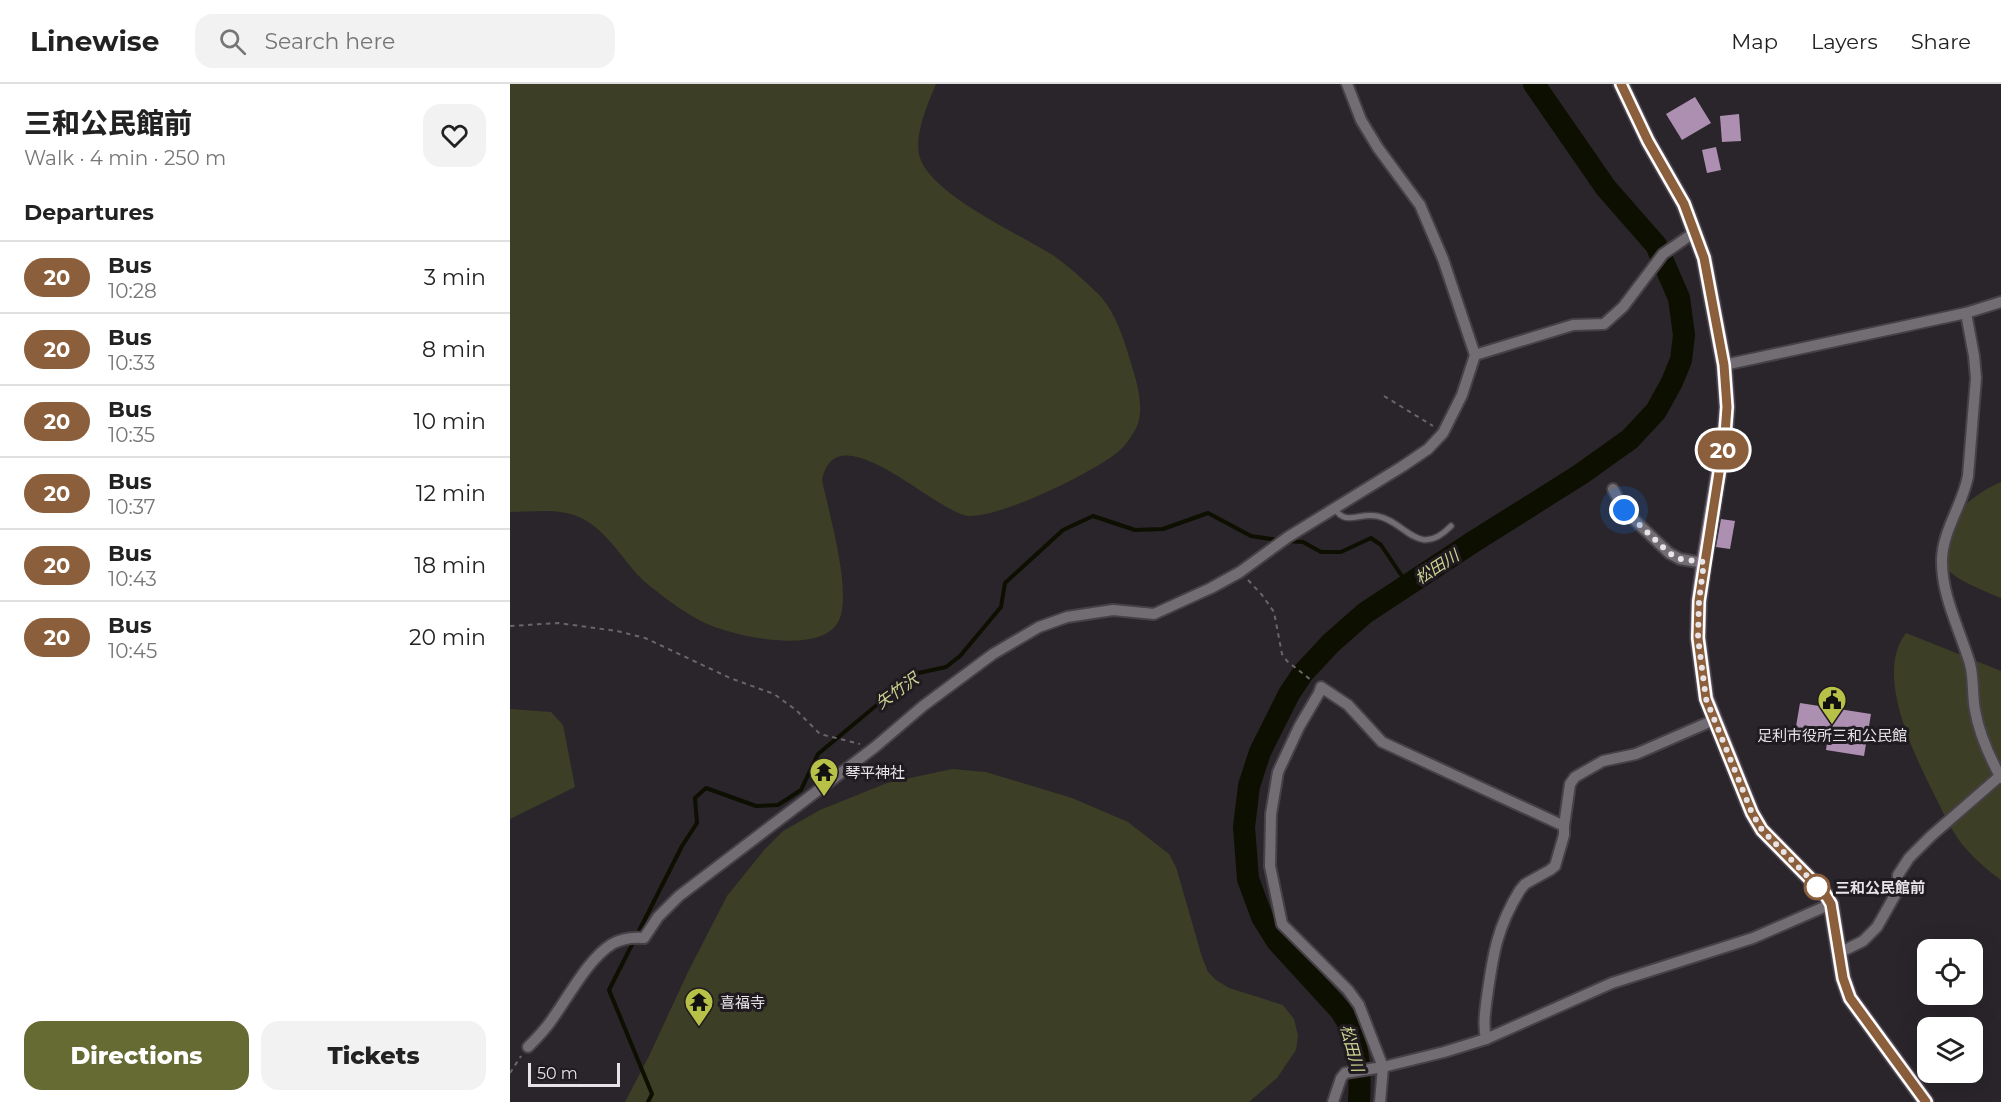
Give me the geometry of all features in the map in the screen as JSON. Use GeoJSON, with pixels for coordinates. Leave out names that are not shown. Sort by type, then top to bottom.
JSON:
{"type":"FeatureCollection","features":[{"type":"Feature","properties":{"kind":"main road"},"geometry":{"type":"LineString","coordinates":[[1621,84],[1648,141],[1684,204],[1695,232],[1704,258],[1724,365],[1727,407],[1725,434],[1699,601],[1698,638],[1706,699],[1752,813],[1762,830],[1825,894],[1831,904],[1843,978],[1850,998],[1926,1102]]}},
{"type":"Feature","properties":{"kind":"street"},"geometry":{"type":"LineString","coordinates":[[528,1047],[552,1020],[582,976],[603,951],[613,943],[633,937],[644,938],[658,917],[679,896],[993,654],[1039,627],[1084,613],[1113,610],[1154,615],[1240,572],[1288,537],[1428,449],[1444,431],[1462,395],[1475,355],[1443,259],[1420,205],[1378,148],[1361,120],[1347,84]]}},
{"type":"Feature","properties":{"kind":"street"},"geometry":{"type":"LineString","coordinates":[[1475,355],[1573,325],[1604,324],[1623,307],[1663,254],[1695,232]]}},
{"type":"Feature","properties":{"kind":"street"},"geometry":{"type":"LineString","coordinates":[[1724,365],[1966,313],[2001,302]]}},
{"type":"Feature","properties":{"kind":"street"},"geometry":{"type":"LineString","coordinates":[[1839,952],[1863,941],[1877,927],[1898,890],[1898,875],[1909,858],[1931,836],[2000,777],[1981,736],[1974,708],[1972,671],[1945,588],[1943,575],[1942,558],[1945,541],[1965,492],[1968,476],[1976,378],[1966,313]]}},
{"type":"Feature","properties":{"kind":"street"},"geometry":{"type":"LineString","coordinates":[[1613,489],[1624,510],[1669,553],[1680,559],[1704,562]]}},
{"type":"Feature","properties":{"kind":"street"},"geometry":{"type":"LineString","coordinates":[[1380,1102],[1382,1067],[1367,1024],[1354,997],[1281,924],[1272,876],[1270,814],[1278,772],[1321,687],[1348,705],[1382,742],[1564,826]]}},
{"type":"Feature","properties":{"kind":"street"},"geometry":{"type":"LineString","coordinates":[[1486,1040],[1485,1013],[1491,958],[1499,932],[1525,884],[1554,866],[1564,835],[1570,784],[1575,777],[1603,761],[1636,754],[1714,720]]}},
{"type":"Feature","properties":{"kind":"street"},"geometry":{"type":"LineString","coordinates":[[1333,1102],[1343,1074],[1382,1067],[1486,1040],[1612,983],[1753,938],[1831,904]]}},
{"type":"Feature","properties":{"kind":"lane"},"geometry":{"type":"LineString","coordinates":[[1334,508],[1340,516],[1346,518],[1379,516],[1412,536],[1423,539],[1438,537],[1451,526]]}},
{"type":"Feature","properties":{"kind":"path"},"geometry":{"type":"LineString","coordinates":[[1384,396],[1416,417],[1444,431]]}},
{"type":"Feature","properties":{"kind":"path"},"geometry":{"type":"LineString","coordinates":[[1240,572],[1271,606],[1277,622],[1282,654],[1287,661],[1321,687]]}},
{"type":"Feature","properties":{"kind":"path"},"geometry":{"type":"LineString","coordinates":[[510,626],[558,623],[617,631],[645,638],[730,678],[774,694],[820,734],[875,747]]}},
{"type":"Feature","properties":{"kind":"path"},"geometry":{"type":"LineString","coordinates":[[510,1073],[528,1047]]}},
{"type":"Feature","properties":{"kind":"green space"},"geometry":{"type":"Polygon","coordinates":[[[510,84],[936,84],[922,120],[918,140],[920,158],[928,172],[959,200],[1059,260],[1102,298],[1119,327],[1137,384],[1140,410],[1135,429],[1118,452],[1068,482],[1024,502],[969,516],[954,511],[889,471],[866,460],[846,455],[831,461],[822,480],[838,550],[843,605],[840,618],[831,630],[815,638],[795,641],[773,640],[750,637],[697,619],[645,582],[603,534],[585,520],[568,513],[510,512],[510,84]]]}},
{"type":"Feature","properties":{"kind":"green space"},"geometry":{"type":"Polygon","coordinates":[[[2001,482],[2001,598],[1971,585],[1950,572],[1938,554],[1938,541],[1953,516],[1978,495],[2001,482]]]}},
{"type":"Feature","properties":{"kind":"green space"},"geometry":{"type":"Polygon","coordinates":[[[1906,633],[2001,671],[2001,880],[1974,858],[1953,831],[1908,736],[1896,691],[1894,670],[1897,650],[1906,633]]]}},
{"type":"Feature","properties":{"kind":"green space"},"geometry":{"type":"Polygon","coordinates":[[[510,709],[551,712],[563,725],[575,787],[510,819],[510,709]]]}},
{"type":"Feature","properties":{"kind":"green space"},"geometry":{"type":"Polygon","coordinates":[[[952,769],[986,772],[1072,798],[1128,822],[1169,854],[1176,867],[1208,972],[1229,988],[1283,1005],[1294,1019],[1298,1036],[1296,1050],[1277,1078],[1249,1102],[625,1102],[727,896],[765,849],[783,831],[820,810],[887,783],[952,769]]]}},
{"type":"Feature","properties":{"kind":"building"},"geometry":{"type":"Polygon","coordinates":[[[1695,97],[1711,123],[1682,140],[1666,114],[1695,97]]]}},
{"type":"Feature","properties":{"kind":"building"},"geometry":{"type":"Polygon","coordinates":[[[1739,114],[1741,141],[1722,142],[1720,116],[1739,114]]]}},
{"type":"Feature","properties":{"kind":"building"},"geometry":{"type":"Polygon","coordinates":[[[1716,147],[1721,170],[1707,173],[1702,150],[1716,147]]]}},
{"type":"Feature","properties":{"kind":"building"},"geometry":{"type":"Polygon","coordinates":[[[1721,519],[1735,521],[1730,549],[1716,547],[1721,519]]]}},
{"type":"Feature","properties":{"kind":"building","name":"足利市役所三和公民館"},"geometry":{"type":"Polygon","coordinates":[[[1800,703],[1871,714],[1864,756],[1826,750],[1827,743],[1794,738],[1800,703]]]}},
{"type":"Feature","properties":{"kind":"waterway","name":"松田川"},"geometry":{"type":"LineString","coordinates":[[1359,1102],[1358,1055],[1347,1021],[1341,1011],[1277,941],[1262,917],[1248,879],[1244,827],[1249,786],[1260,752],[1289,694],[1303,673],[1331,643],[1365,613],[1581,474],[1630,439],[1656,411],[1681,360],[1684,335],[1679,298],[1656,245],[1606,188],[1534,84]]}},
{"type":"Feature","properties":{"kind":"waterway","name":"矢竹沢"},"geometry":{"type":"LineString","coordinates":[[648,1102],[652,1094],[609,990],[682,846],[697,823],[695,798],[706,788],[756,806],[778,805],[801,790],[818,754],[914,674],[946,667],[960,656],[1001,607],[1005,583],[1063,530],[1093,516],[1135,530],[1163,529],[1208,513],[1251,536],[1278,540]]}},
{"type":"Feature","properties":{"kind":"waterway","name":"矢竹沢"},"geometry":{"type":"LineString","coordinates":[[1286,541],[1303,542],[1321,552],[1341,552],[1371,538],[1381,545],[1408,585]]}},
{"type":"Feature","properties":{"kind":"bus line","name":"20"},"geometry":{"type":"LineString","coordinates":[[1621,84],[1648,141],[1684,204],[1695,232],[1704,258],[1724,365],[1727,407],[1725,434],[1699,601],[1698,638],[1706,699],[1752,813],[1762,830],[1825,894],[1831,904],[1843,978],[1850,998],[1926,1102]]}},
{"type":"Feature","properties":{"kind":"place","name":"足利市役所三和公民館"},"geometry":{"type":"Point","coordinates":[1832,726]}},
{"type":"Feature","properties":{"kind":"place","name":"琴平神社"},"geometry":{"type":"Point","coordinates":[824,798]}},
{"type":"Feature","properties":{"kind":"place","name":"三和公民館前"},"geometry":{"type":"Point","coordinates":[1817,887]}},
{"type":"Feature","properties":{"kind":"place","name":"喜福寺"},"geometry":{"type":"Point","coordinates":[699,1028]}},
{"type":"Feature","properties":{"kind":"route"},"geometry":{"type":"LineString","coordinates":[[1624,510],[1669,553],[1680,559],[1704,562],[1699,601],[1698,638],[1706,699],[1752,813],[1762,830],[1820,889],[1817,887]]}}]}
